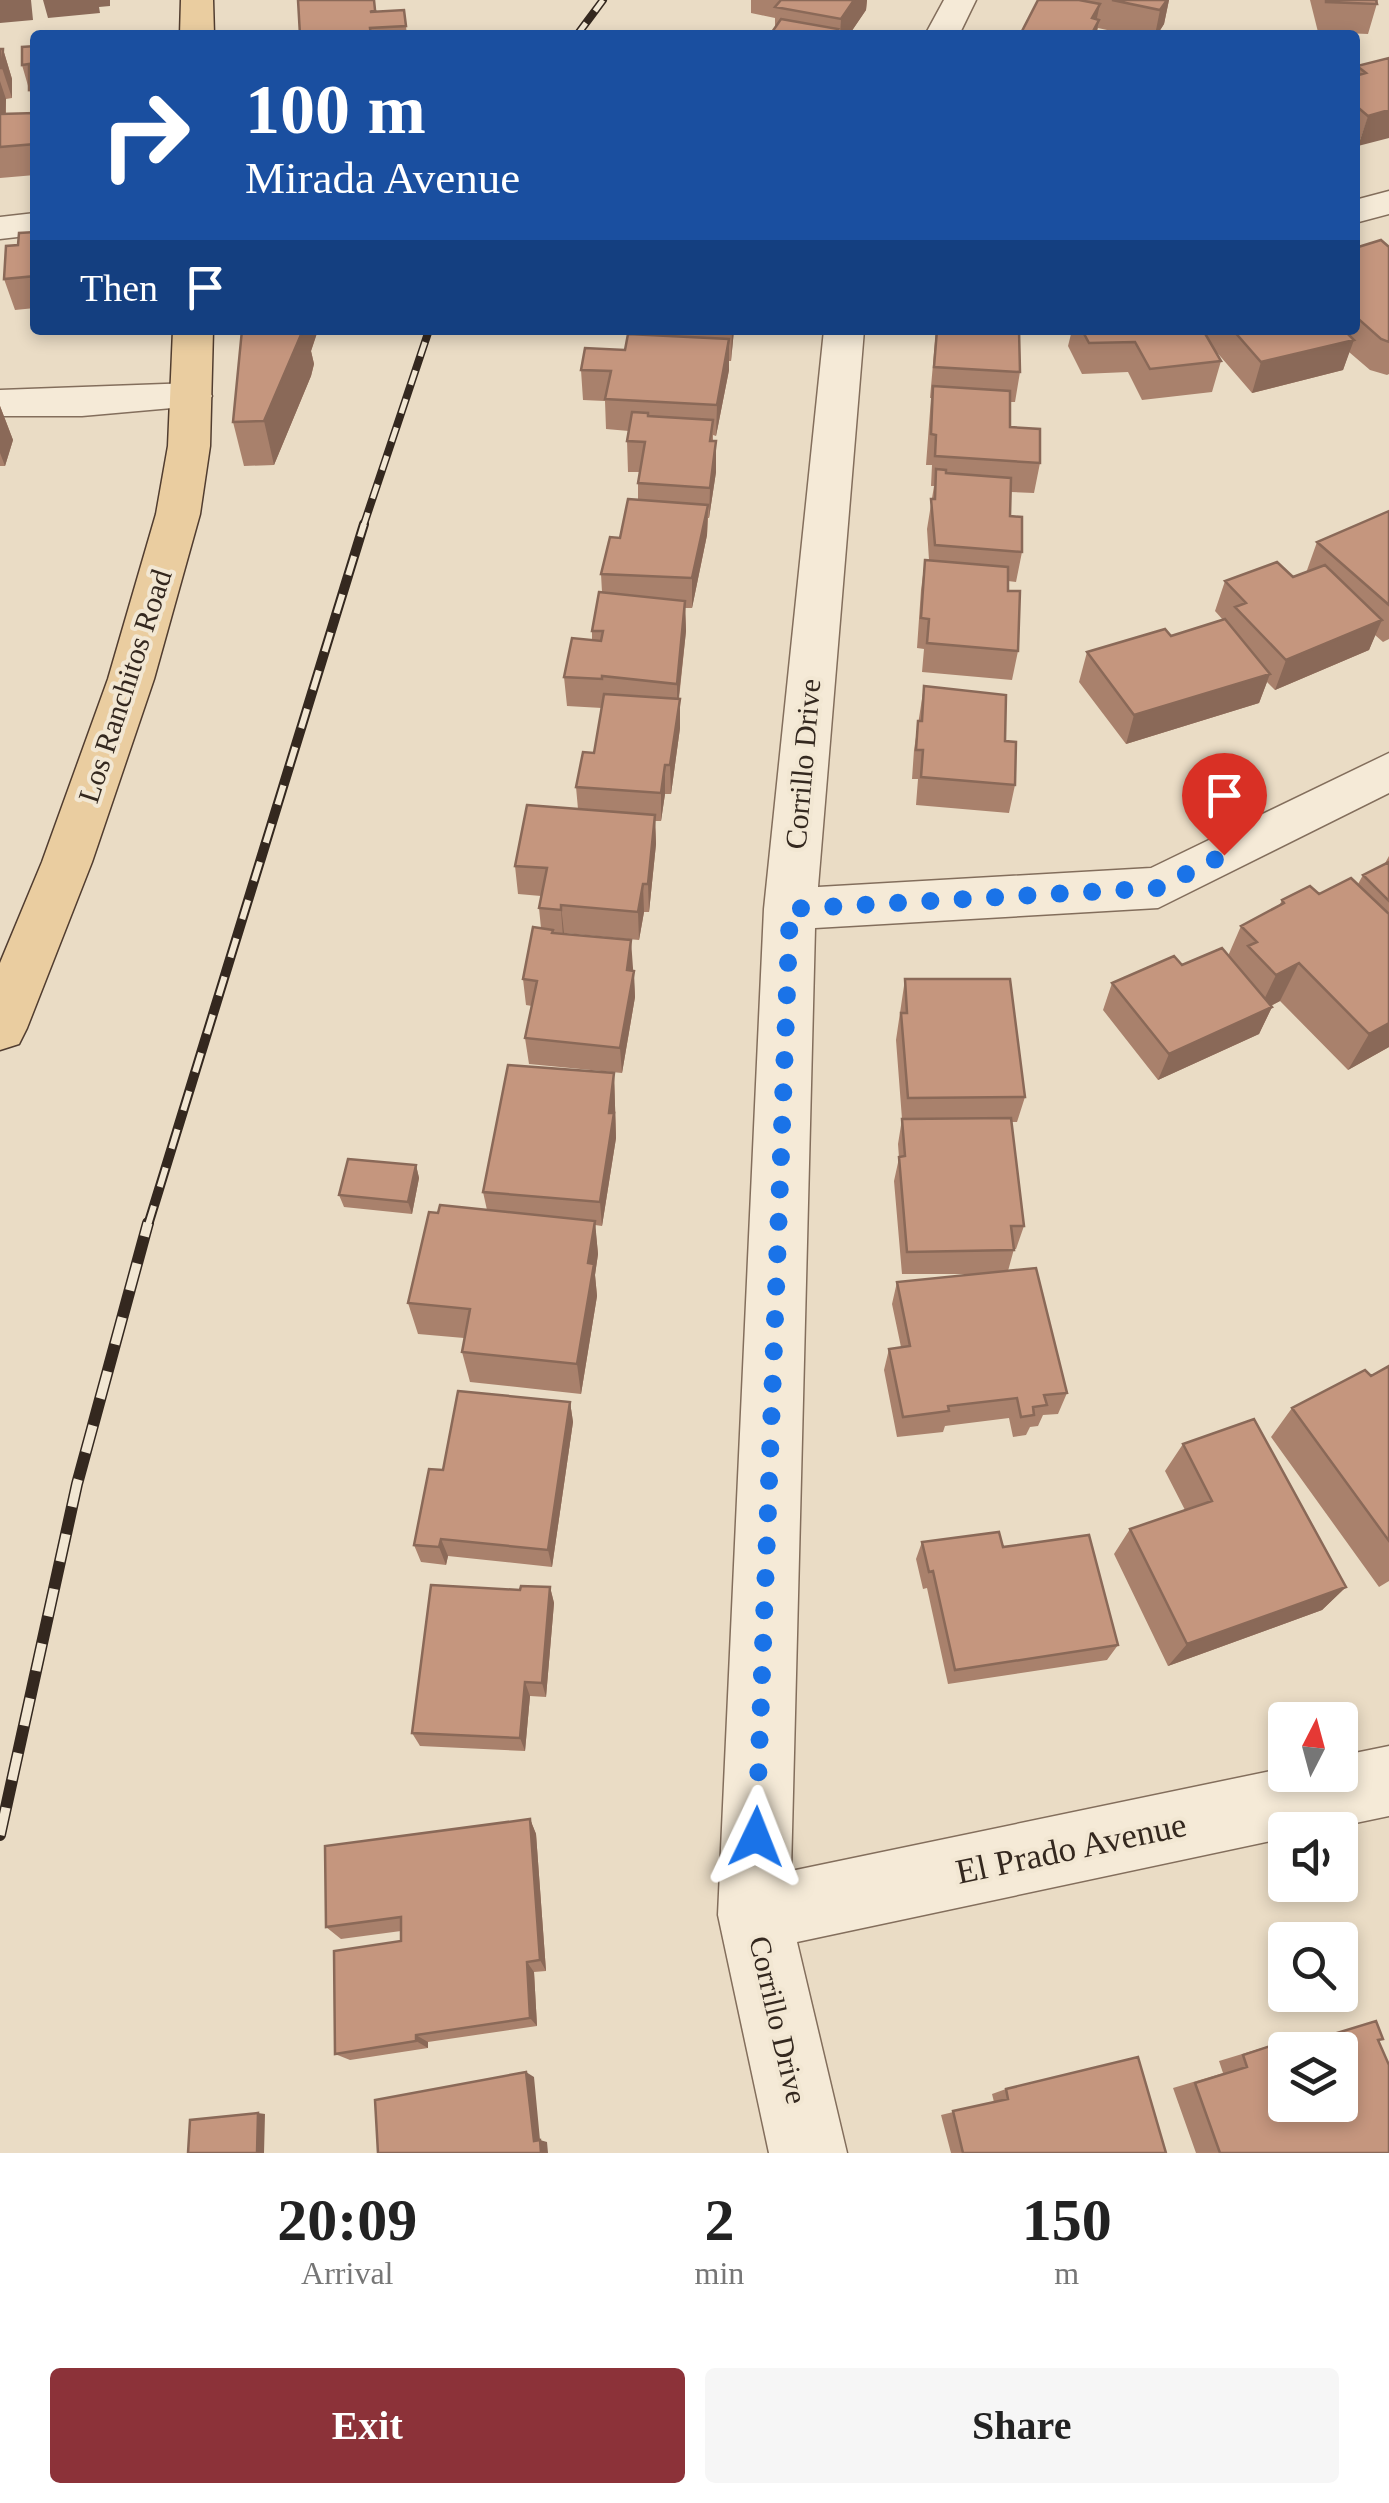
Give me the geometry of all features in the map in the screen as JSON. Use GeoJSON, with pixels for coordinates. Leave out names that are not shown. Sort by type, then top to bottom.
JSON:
{"type":"FeatureCollection","features":[{"type":"Feature","properties":{"kind":"main road"},"geometry":{"type":"LineString","coordinates":[[197,0],[197,30]]}},
{"type":"Feature","properties":{"kind":"main road","name":"Los Ranchitos Road"},"geometry":{"type":"LineString","coordinates":[[0,1028],[67,862],[132,679],[178,514],[189,446],[194,335]]}},
{"type":"Feature","properties":{"kind":"street"},"geometry":{"type":"LineString","coordinates":[[945,30],[960,0]]}},
{"type":"Feature","properties":{"kind":"street"},"geometry":{"type":"LineString","coordinates":[[1360,211],[1389,202]]}},
{"type":"Feature","properties":{"kind":"street"},"geometry":{"type":"LineString","coordinates":[[0,228],[30,225]]}},
{"type":"Feature","properties":{"kind":"street","name":"Corrillo Drive"},"geometry":{"type":"LineString","coordinates":[[808,2153],[754,1915],[790,909],[844,335]]}},
{"type":"Feature","properties":{"kind":"street"},"geometry":{"type":"LineString","coordinates":[[0,403],[82,404],[192,396]]}},
{"type":"Feature","properties":{"kind":"street"},"geometry":{"type":"LineString","coordinates":[[790,909],[1158,888],[1389,772]]}},
{"type":"Feature","properties":{"kind":"street","name":"El Prado Avenue"},"geometry":{"type":"LineString","coordinates":[[754,1915],[1389,1781]]}},
{"type":"Feature","properties":{"kind":"building"},"geometry":{"type":"Polygon","coordinates":[[[298,0],[374,0],[375,10],[370,12],[404,10],[406,26],[370,30],[300,30],[298,0]]]}},
{"type":"Feature","properties":{"kind":"building"},"geometry":{"type":"Polygon","coordinates":[[[781,0],[854,0],[841,19],[775,7],[781,0]]]}},
{"type":"Feature","properties":{"kind":"building"},"geometry":{"type":"Polygon","coordinates":[[[1038,0],[1100,4],[1092,18],[1099,20],[1094,30],[1023,30],[1038,0]]]}},
{"type":"Feature","properties":{"kind":"building"},"geometry":{"type":"Polygon","coordinates":[[[1112,0],[1167,0],[1160,10],[1112,0]]]}},
{"type":"Feature","properties":{"kind":"building"},"geometry":{"type":"Polygon","coordinates":[[[1376,0],[1377,4],[1326,2],[1376,0]]]}},
{"type":"Feature","properties":{"kind":"building"},"geometry":{"type":"Polygon","coordinates":[[[781,19],[838,29],[837,30],[773,30],[781,19]]]}},
{"type":"Feature","properties":{"kind":"building"},"geometry":{"type":"Polygon","coordinates":[[[30,46],[30,90],[29,64],[22,65],[22,47],[30,46]]]}},
{"type":"Feature","properties":{"kind":"building"},"geometry":{"type":"Polygon","coordinates":[[[1389,58],[1389,110],[1368,116],[1360,109],[1360,75],[1366,73],[1360,65],[1389,58]]]}},
{"type":"Feature","properties":{"kind":"building"},"geometry":{"type":"Polygon","coordinates":[[[30,113],[30,144],[0,147],[0,114],[30,113]]]}},
{"type":"Feature","properties":{"kind":"building"},"geometry":{"type":"Polygon","coordinates":[[[30,232],[30,276],[4,279],[6,246],[18,245],[19,233],[30,232]]]}},
{"type":"Feature","properties":{"kind":"building"},"geometry":{"type":"Polygon","coordinates":[[[1381,240],[1389,247],[1389,342],[1360,320],[1360,246],[1381,240]]]}},
{"type":"Feature","properties":{"kind":"building"},"geometry":{"type":"Polygon","coordinates":[[[242,335],[301,335],[264,421],[233,422],[242,335]]]}},
{"type":"Feature","properties":{"kind":"building"},"geometry":{"type":"Polygon","coordinates":[[[628,335],[729,339],[717,405],[605,399],[611,371],[581,370],[585,348],[625,350],[628,335]]]}},
{"type":"Feature","properties":{"kind":"building"},"geometry":{"type":"Polygon","coordinates":[[[937,335],[1019,335],[1020,372],[934,367],[937,335]]]}},
{"type":"Feature","properties":{"kind":"building"},"geometry":{"type":"Polygon","coordinates":[[[1085,335],[1206,335],[1221,361],[1150,369],[1135,342],[1089,343],[1085,335]]]}},
{"type":"Feature","properties":{"kind":"building"},"geometry":{"type":"Polygon","coordinates":[[[1237,335],[1349,335],[1354,340],[1261,362],[1237,335]]]}},
{"type":"Feature","properties":{"kind":"building"},"geometry":{"type":"Polygon","coordinates":[[[933,386],[1010,391],[1010,427],[1040,429],[1040,463],[935,456],[936,435],[931,434],[933,386]]]}},
{"type":"Feature","properties":{"kind":"building"},"geometry":{"type":"Polygon","coordinates":[[[632,412],[713,420],[710,441],[716,441],[710,488],[638,483],[645,442],[627,441],[632,412]]]}},
{"type":"Feature","properties":{"kind":"building"},"geometry":{"type":"Polygon","coordinates":[[[936,469],[1011,478],[1010,516],[1022,517],[1022,552],[935,545],[931,499],[935,499],[936,469]]]}},
{"type":"Feature","properties":{"kind":"building"},"geometry":{"type":"Polygon","coordinates":[[[628,499],[708,505],[692,578],[601,574],[610,537],[620,538],[628,499]]]}},
{"type":"Feature","properties":{"kind":"building"},"geometry":{"type":"Polygon","coordinates":[[[1389,511],[1389,605],[1317,542],[1389,511]]]}},
{"type":"Feature","properties":{"kind":"building"},"geometry":{"type":"Polygon","coordinates":[[[925,560],[1008,567],[1008,591],[1020,591],[1018,651],[927,643],[929,619],[921,618],[925,560]]]}},
{"type":"Feature","properties":{"kind":"building"},"geometry":{"type":"Polygon","coordinates":[[[1277,562],[1293,577],[1325,565],[1382,620],[1286,660],[1235,607],[1246,603],[1225,581],[1277,562]]]}},
{"type":"Feature","properties":{"kind":"building"},"geometry":{"type":"Polygon","coordinates":[[[599,592],[685,601],[677,684],[602,676],[564,677],[572,638],[601,641],[603,631],[592,631],[599,592]]]}},
{"type":"Feature","properties":{"kind":"building"},"geometry":{"type":"Polygon","coordinates":[[[1225,619],[1270,674],[1134,715],[1087,652],[1165,629],[1171,636],[1225,619]]]}},
{"type":"Feature","properties":{"kind":"building"},"geometry":{"type":"Polygon","coordinates":[[[924,686],[1006,695],[1005,741],[1016,742],[1015,785],[921,777],[923,750],[916,750],[924,686]]]}},
{"type":"Feature","properties":{"kind":"building"},"geometry":{"type":"Polygon","coordinates":[[[604,694],[680,699],[670,765],[665,765],[661,793],[576,787],[583,752],[594,753],[604,694]]]}},
{"type":"Feature","properties":{"kind":"building"},"geometry":{"type":"Polygon","coordinates":[[[527,805],[655,815],[648,884],[643,884],[638,912],[561,905],[561,910],[539,908],[547,868],[515,866],[527,805]]]}},
{"type":"Feature","properties":{"kind":"building"},"geometry":{"type":"Polygon","coordinates":[[[1389,862],[1389,901],[1363,875],[1389,862]]]}},
{"type":"Feature","properties":{"kind":"building"},"geometry":{"type":"Polygon","coordinates":[[[1351,878],[1389,914],[1389,1023],[1369,1034],[1299,963],[1276,975],[1248,946],[1257,942],[1241,926],[1310,886],[1319,894],[1351,878]]]}},
{"type":"Feature","properties":{"kind":"building"},"geometry":{"type":"Polygon","coordinates":[[[533,927],[553,930],[552,933],[631,940],[627,970],[634,971],[620,1048],[525,1038],[537,981],[523,979],[533,927]]]}},
{"type":"Feature","properties":{"kind":"building"},"geometry":{"type":"Polygon","coordinates":[[[1222,948],[1272,1007],[1169,1054],[1112,983],[1174,956],[1182,965],[1222,948]]]}},
{"type":"Feature","properties":{"kind":"building"},"geometry":{"type":"Polygon","coordinates":[[[905,979],[1010,979],[1025,1097],[908,1098],[901,1013],[907,1013],[905,979]]]}},
{"type":"Feature","properties":{"kind":"building"},"geometry":{"type":"Polygon","coordinates":[[[508,1065],[614,1073],[609,1113],[614,1113],[600,1202],[483,1192],[508,1065]]]}},
{"type":"Feature","properties":{"kind":"building"},"geometry":{"type":"Polygon","coordinates":[[[1011,1118],[1024,1226],[1011,1226],[1014,1250],[907,1252],[899,1157],[905,1156],[902,1119],[1011,1118]]]}},
{"type":"Feature","properties":{"kind":"building"},"geometry":{"type":"Polygon","coordinates":[[[348,1159],[416,1165],[408,1202],[339,1195],[348,1159]]]}},
{"type":"Feature","properties":{"kind":"building"},"geometry":{"type":"Polygon","coordinates":[[[440,1205],[595,1221],[588,1263],[594,1264],[577,1364],[462,1352],[470,1309],[408,1303],[429,1212],[438,1213],[440,1205]]]}},
{"type":"Feature","properties":{"kind":"building"},"geometry":{"type":"Polygon","coordinates":[[[1036,1268],[1067,1393],[1044,1395],[1047,1405],[1033,1407],[1034,1415],[1021,1417],[1017,1398],[948,1406],[949,1411],[903,1417],[889,1349],[910,1346],[897,1282],[1036,1268]]]}},
{"type":"Feature","properties":{"kind":"building"},"geometry":{"type":"Polygon","coordinates":[[[1389,1366],[1389,1541],[1292,1408],[1365,1370],[1371,1376],[1389,1366]]]}},
{"type":"Feature","properties":{"kind":"building"},"geometry":{"type":"Polygon","coordinates":[[[458,1391],[570,1402],[548,1550],[441,1539],[439,1547],[414,1545],[429,1469],[443,1470],[458,1391]]]}},
{"type":"Feature","properties":{"kind":"building"},"geometry":{"type":"Polygon","coordinates":[[[1254,1419],[1346,1587],[1187,1644],[1130,1529],[1212,1501],[1183,1444],[1254,1419]]]}},
{"type":"Feature","properties":{"kind":"building"},"geometry":{"type":"Polygon","coordinates":[[[999,1532],[1003,1547],[1089,1535],[1118,1645],[955,1670],[933,1571],[929,1572],[922,1542],[999,1532]]]}},
{"type":"Feature","properties":{"kind":"building"},"geometry":{"type":"Polygon","coordinates":[[[431,1585],[520,1590],[521,1586],[550,1587],[542,1683],[525,1682],[520,1738],[412,1733],[431,1585]]]}},
{"type":"Feature","properties":{"kind":"building"},"geometry":{"type":"Polygon","coordinates":[[[530,1819],[540,1960],[527,1962],[530,2018],[416,2035],[416,2041],[335,2054],[334,1951],[401,1941],[401,1917],[326,1927],[325,1846],[530,1819]]]}},
{"type":"Feature","properties":{"kind":"building"},"geometry":{"type":"Polygon","coordinates":[[[1376,2021],[1383,2039],[1378,2040],[1389,2065],[1389,2153],[1220,2153],[1195,2083],[1247,2067],[1243,2055],[1268,2047],[1268,2122],[1358,2122],[1358,2032],[1340,2032],[1376,2021]]]}},
{"type":"Feature","properties":{"kind":"building"},"geometry":{"type":"Polygon","coordinates":[[[1138,2057],[1166,2153],[963,2153],[953,2111],[1008,2099],[1006,2089],[1138,2057]]]}},
{"type":"Feature","properties":{"kind":"building"},"geometry":{"type":"Polygon","coordinates":[[[526,2072],[534,2141],[540,2140],[541,2153],[378,2153],[375,2100],[526,2072]]]}},
{"type":"Feature","properties":{"kind":"building"},"geometry":{"type":"Polygon","coordinates":[[[258,2113],[257,2153],[188,2153],[190,2120],[258,2113]]]}},
{"type":"Feature","properties":{"kind":"railway"},"geometry":{"type":"LineString","coordinates":[[581,30],[603,0]]}},
{"type":"Feature","properties":{"kind":"railway"},"geometry":{"type":"LineString","coordinates":[[364,524],[427,335]]}},
{"type":"Feature","properties":{"kind":"railway"},"geometry":{"type":"LineString","coordinates":[[148,1225],[364,524]]}},
{"type":"Feature","properties":{"kind":"railway"},"geometry":{"type":"LineString","coordinates":[[0,1835],[77,1484],[148,1223]]}},
{"type":"Feature","properties":{"kind":"route"},"geometry":{"type":"LineString","coordinates":[[756,1837],[790,909],[1158,888],[1224,855]]}}]}
